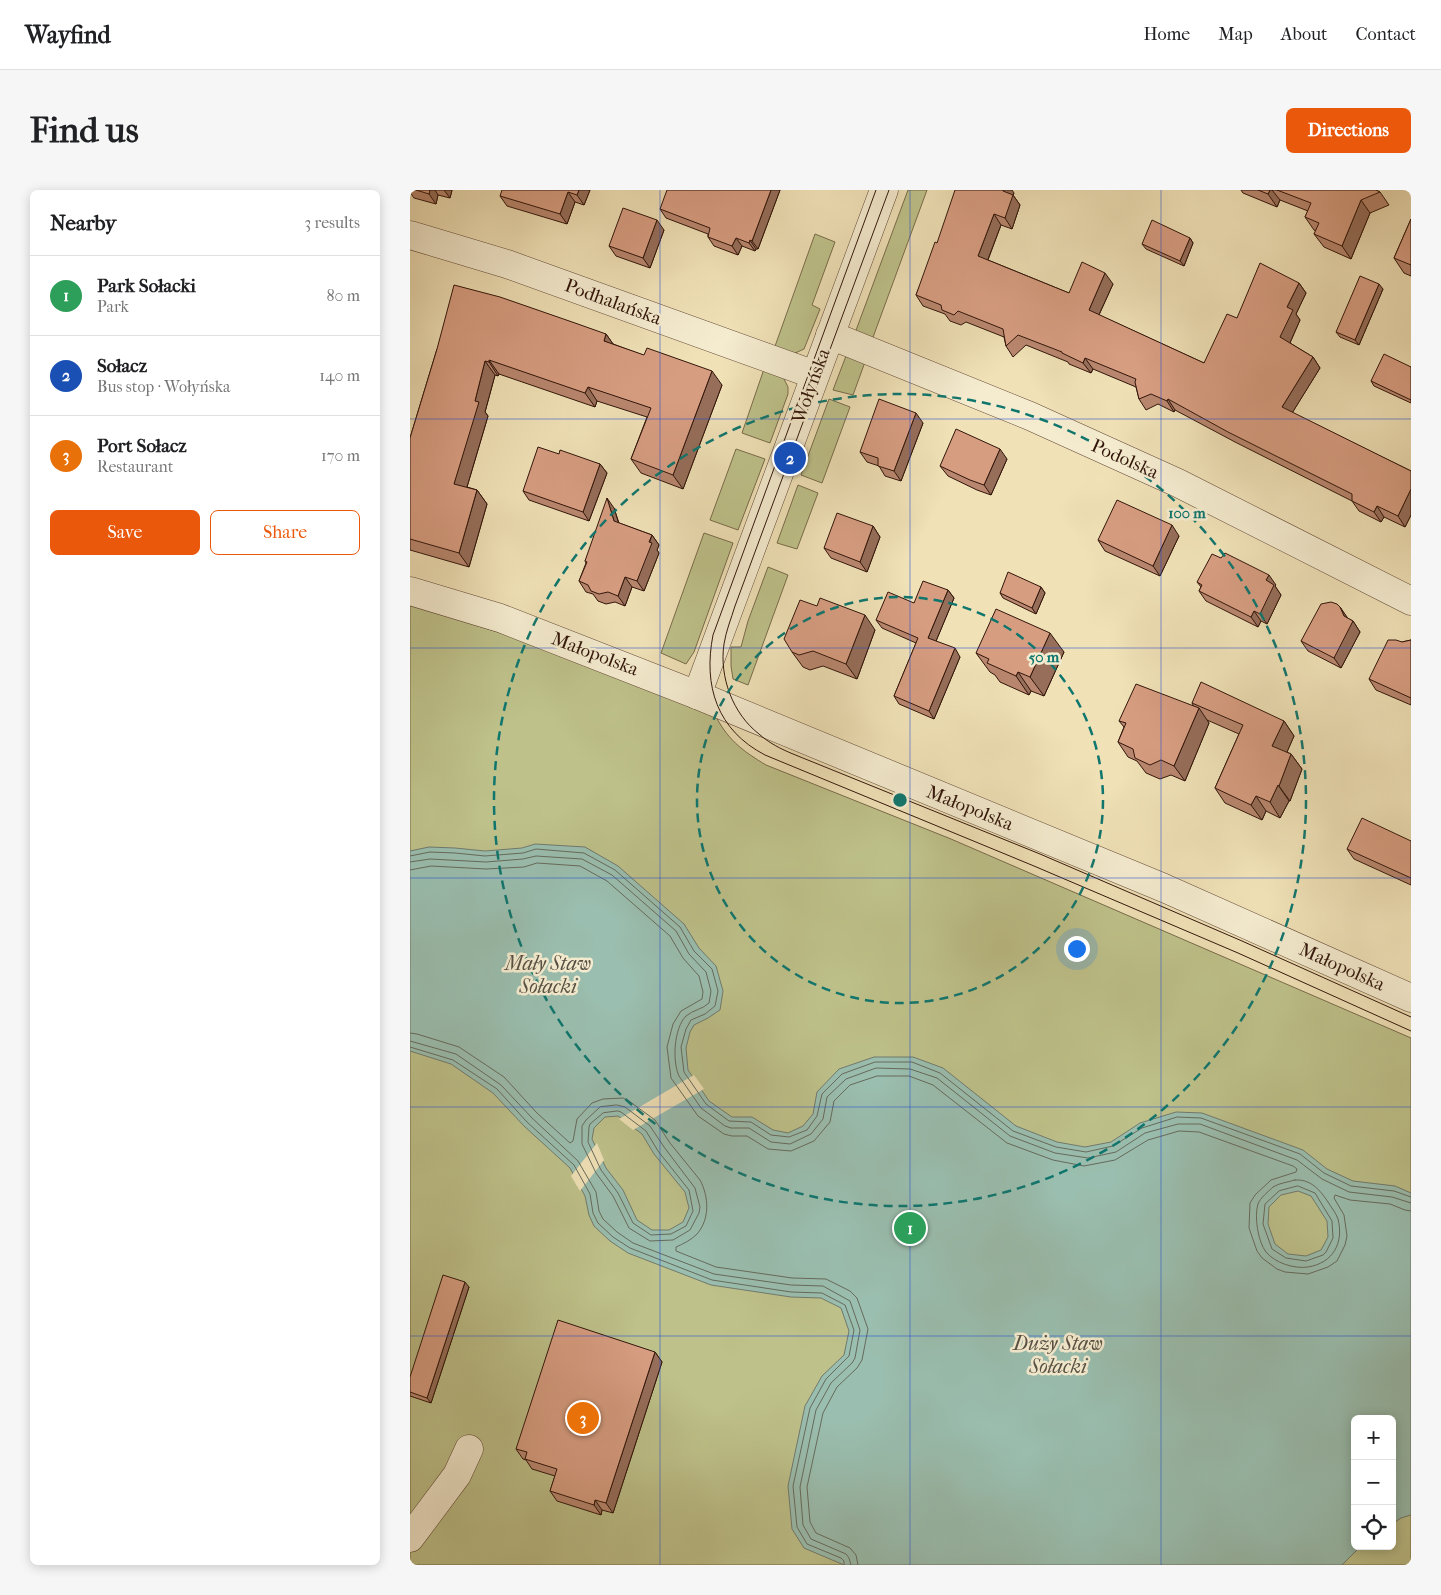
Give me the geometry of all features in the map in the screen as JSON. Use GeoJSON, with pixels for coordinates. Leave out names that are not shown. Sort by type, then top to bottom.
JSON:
{"type":"FeatureCollection","features":[{"type":"Feature","properties":{"kind":"street","name":"Wołyńska"},"geometry":{"type":"LineString","coordinates":[[698,695],[884,190]]}},
{"type":"Feature","properties":{"kind":"street","name":"Podhalańska"},"geometry":{"type":"LineString","coordinates":[[410,237],[507,264],[815,375]]}},
{"type":"Feature","properties":{"kind":"street","name":"Podolska"},"geometry":{"type":"LineString","coordinates":[[830,334],[1030,416],[1178,482],[1411,601]]}},
{"type":"Feature","properties":{"kind":"street","name":"Małopolska"},"geometry":{"type":"LineString","coordinates":[[410,591],[500,618],[698,695],[1164,888],[1411,998]]}},
{"type":"Feature","properties":{"kind":"street"},"geometry":{"type":"LineString","coordinates":[[410,1538],[457,1474],[469,1449]]}},
{"type":"Feature","properties":{"kind":"green space"},"geometry":{"type":"Polygon","coordinates":[[[908,190],[927,190],[872,340],[855,333],[908,190]]]}},
{"type":"Feature","properties":{"kind":"green space"},"geometry":{"type":"Polygon","coordinates":[[[815,234],[835,242],[812,305],[820,309],[804,349],[791,355],[774,349],[815,234]]]}},
{"type":"Feature","properties":{"kind":"green space"},"geometry":{"type":"Polygon","coordinates":[[[846,356],[865,362],[853,395],[833,390],[846,356]]]}},
{"type":"Feature","properties":{"kind":"green space"},"geometry":{"type":"Polygon","coordinates":[[[764,369],[783,377],[788,387],[788,394],[770,443],[742,433],[764,369]]]}},
{"type":"Feature","properties":{"kind":"green space"},"geometry":{"type":"Polygon","coordinates":[[[829,399],[850,407],[822,483],[801,475],[829,399]]]}},
{"type":"Feature","properties":{"kind":"green space"},"geometry":{"type":"Polygon","coordinates":[[[736,449],[765,459],[738,530],[710,520],[736,449]]]}},
{"type":"Feature","properties":{"kind":"green space"},"geometry":{"type":"Polygon","coordinates":[[[798,485],[818,493],[797,549],[777,543],[798,485]]]}},
{"type":"Feature","properties":{"kind":"green space"},"geometry":{"type":"Polygon","coordinates":[[[704,533],[733,543],[694,652],[686,664],[661,653],[704,533]]]}},
{"type":"Feature","properties":{"kind":"green space"},"geometry":{"type":"Polygon","coordinates":[[[768,567],[788,575],[748,685],[733,679],[731,647],[741,647],[748,621],[768,567]]]}},
{"type":"Feature","properties":{"kind":"green space"},"geometry":{"type":"Polygon","coordinates":[[[410,605],[514,637],[714,713],[724,730],[736,743],[766,765],[951,839],[1411,1038],[1411,1565],[410,1565],[410,605]]]}},
{"type":"Feature","properties":{"kind":"water","name":"Duży Staw Sołacki"},"geometry":{"type":"Polygon","coordinates":[[[535,844],[585,847],[618,866],[684,924],[699,948],[716,966],[723,991],[720,1010],[694,1025],[690,1032],[686,1048],[688,1070],[709,1101],[732,1117],[752,1117],[773,1130],[788,1133],[803,1126],[813,1114],[817,1092],[839,1069],[874,1057],[913,1057],[943,1068],[1016,1126],[1057,1142],[1085,1147],[1111,1142],[1140,1123],[1176,1112],[1202,1113],[1303,1150],[1327,1169],[1353,1181],[1395,1186],[1411,1193],[1411,1515],[1396,1521],[1396,1415],[1351,1415],[1351,1550],[1357,1550],[1342,1565],[844,1565],[804,1548],[792,1529],[788,1486],[805,1406],[822,1376],[844,1355],[849,1331],[841,1308],[821,1298],[791,1297],[711,1285],[628,1253],[610,1241],[594,1226],[589,1215],[585,1196],[570,1168],[524,1126],[493,1093],[451,1064],[410,1051],[410,851],[429,847],[485,851],[522,848],[535,844]],[[618,1116],[605,1117],[594,1128],[592,1139],[606,1168],[623,1190],[637,1220],[652,1230],[669,1230],[683,1222],[689,1208],[685,1192],[654,1154],[642,1134],[618,1116]],[[1298,1191],[1281,1195],[1269,1207],[1268,1224],[1275,1244],[1288,1254],[1306,1256],[1321,1250],[1328,1237],[1327,1221],[1311,1196],[1298,1191]]]}},
{"type":"Feature","properties":{"kind":"pier"},"geometry":{"type":"Polygon","coordinates":[[[694,1075],[704,1089],[633,1130],[619,1119],[694,1075]]]}},
{"type":"Feature","properties":{"kind":"pier"},"geometry":{"type":"Polygon","coordinates":[[[597,1143],[604,1160],[580,1191],[571,1176],[597,1143]]]}},
{"type":"Feature","properties":{"kind":"building"},"geometry":{"type":"Polygon","coordinates":[[[416,190],[430,190],[429,194],[416,190]]]}},
{"type":"Feature","properties":{"kind":"building"},"geometry":{"type":"Polygon","coordinates":[[[502,190],[579,190],[577,195],[568,192],[560,214],[500,196],[502,190]]]}},
{"type":"Feature","properties":{"kind":"building"},"geometry":{"type":"Polygon","coordinates":[[[667,190],[771,190],[752,241],[750,240],[749,243],[736,238],[732,246],[708,237],[710,228],[660,209],[667,190]]]}},
{"type":"Feature","properties":{"kind":"building"},"geometry":{"type":"Polygon","coordinates":[[[955,190],[1003,190],[1013,195],[1005,218],[994,214],[978,256],[1069,293],[1082,262],[1105,273],[1089,310],[1204,363],[1227,314],[1237,318],[1260,263],[1299,283],[1287,307],[1293,310],[1280,337],[1313,357],[1282,407],[1411,471],[1411,489],[1398,516],[1377,506],[1374,512],[1352,501],[1352,494],[1228,432],[1168,399],[1167,401],[1151,394],[1139,399],[1136,379],[1085,358],[1083,363],[1062,352],[1018,335],[1006,346],[1003,329],[958,311],[954,315],[942,310],[941,305],[916,295],[935,242],[937,243],[955,190]]]}},
{"type":"Feature","properties":{"kind":"building"},"geometry":{"type":"Polygon","coordinates":[[[1258,190],[1270,190],[1268,194],[1258,190]]]}},
{"type":"Feature","properties":{"kind":"building"},"geometry":{"type":"Polygon","coordinates":[[[1277,190],[1376,190],[1380,192],[1361,200],[1342,246],[1314,234],[1319,223],[1305,217],[1311,203],[1277,190]]]}},
{"type":"Feature","properties":{"kind":"building"},"geometry":{"type":"Polygon","coordinates":[[[623,208],[657,220],[643,258],[609,246],[623,208]]]}},
{"type":"Feature","properties":{"kind":"building"},"geometry":{"type":"Polygon","coordinates":[[[1411,219],[1411,265],[1394,258],[1411,219]]]}},
{"type":"Feature","properties":{"kind":"building"},"geometry":{"type":"Polygon","coordinates":[[[1152,220],[1190,238],[1180,261],[1142,244],[1152,220]]]}},
{"type":"Feature","properties":{"kind":"building"},"geometry":{"type":"Polygon","coordinates":[[[1360,276],[1379,284],[1355,340],[1336,332],[1360,276]]]}},
{"type":"Feature","properties":{"kind":"building"},"geometry":{"type":"Polygon","coordinates":[[[454,285],[500,297],[606,334],[604,341],[644,355],[647,348],[712,371],[673,475],[631,459],[651,408],[588,387],[585,393],[489,360],[489,362],[485,361],[475,401],[479,402],[454,484],[477,490],[459,553],[410,539],[410,438],[454,285]]]}},
{"type":"Feature","properties":{"kind":"building"},"geometry":{"type":"Polygon","coordinates":[[[1384,354],[1411,367],[1411,400],[1371,381],[1384,354]]]}},
{"type":"Feature","properties":{"kind":"building"},"geometry":{"type":"Polygon","coordinates":[[[879,399],[916,413],[894,471],[878,466],[878,458],[860,452],[879,399]]]}},
{"type":"Feature","properties":{"kind":"building"},"geometry":{"type":"Polygon","coordinates":[[[956,429],[1000,449],[984,485],[940,466],[956,429]]]}},
{"type":"Feature","properties":{"kind":"building"},"geometry":{"type":"Polygon","coordinates":[[[538,447],[559,454],[560,450],[600,464],[583,512],[523,491],[538,447]]]}},
{"type":"Feature","properties":{"kind":"building"},"geometry":{"type":"Polygon","coordinates":[[[607,498],[614,521],[652,535],[649,542],[652,543],[637,581],[625,577],[618,596],[608,592],[599,594],[591,591],[588,585],[579,581],[587,562],[585,561],[607,498]]]}},
{"type":"Feature","properties":{"kind":"building"},"geometry":{"type":"Polygon","coordinates":[[[1117,500],[1172,525],[1153,566],[1098,540],[1117,500]]]}},
{"type":"Feature","properties":{"kind":"building"},"geometry":{"type":"Polygon","coordinates":[[[837,513],[873,526],[860,562],[824,548],[837,513]]]}},
{"type":"Feature","properties":{"kind":"building"},"geometry":{"type":"Polygon","coordinates":[[[1225,553],[1269,575],[1266,580],[1274,585],[1260,614],[1254,611],[1251,617],[1199,591],[1202,585],[1197,582],[1212,554],[1221,558],[1225,553]]]}},
{"type":"Feature","properties":{"kind":"building"},"geometry":{"type":"Polygon","coordinates":[[[1008,572],[1041,587],[1032,608],[1000,593],[1008,572]]]}},
{"type":"Feature","properties":{"kind":"building"},"geometry":{"type":"Polygon","coordinates":[[[923,581],[948,590],[928,638],[955,648],[929,711],[894,696],[918,638],[876,620],[888,592],[914,603],[923,581]]]}},
{"type":"Feature","properties":{"kind":"building"},"geometry":{"type":"Polygon","coordinates":[[[820,598],[865,615],[846,664],[813,651],[799,655],[792,652],[784,639],[800,600],[817,606],[820,598]]]}},
{"type":"Feature","properties":{"kind":"building"},"geometry":{"type":"Polygon","coordinates":[[[1331,602],[1337,604],[1344,616],[1353,621],[1334,658],[1301,641],[1321,604],[1331,602]]]}},
{"type":"Feature","properties":{"kind":"building"},"geometry":{"type":"Polygon","coordinates":[[[996,609],[1050,633],[1030,677],[1018,672],[1016,676],[987,663],[989,659],[976,653],[996,609]]]}},
{"type":"Feature","properties":{"kind":"building"},"geometry":{"type":"Polygon","coordinates":[[[1388,640],[1402,642],[1411,640],[1411,698],[1369,679],[1388,640]]]}},
{"type":"Feature","properties":{"kind":"building"},"geometry":{"type":"Polygon","coordinates":[[[1201,682],[1284,721],[1272,746],[1291,754],[1279,786],[1270,802],[1256,796],[1251,805],[1215,788],[1243,725],[1192,703],[1201,682]]]}},
{"type":"Feature","properties":{"kind":"building"},"geometry":{"type":"Polygon","coordinates":[[[1136,684],[1199,708],[1174,766],[1161,760],[1150,765],[1135,758],[1133,749],[1118,742],[1126,723],[1119,721],[1136,684]]]}},
{"type":"Feature","properties":{"kind":"building"},"geometry":{"type":"Polygon","coordinates":[[[1362,818],[1411,841],[1411,878],[1347,849],[1362,818]]]}},
{"type":"Feature","properties":{"kind":"building"},"geometry":{"type":"Polygon","coordinates":[[[443,1275],[465,1282],[427,1398],[410,1392],[410,1377],[443,1275]]]}},
{"type":"Feature","properties":{"kind":"building"},"geometry":{"type":"Polygon","coordinates":[[[558,1320],[655,1352],[606,1503],[595,1500],[594,1505],[550,1491],[557,1469],[525,1459],[527,1452],[516,1449],[558,1320]]]}},
{"type":"Feature","properties":{"kind":"tram line"},"geometry":{"type":"LineString","coordinates":[[876,190],[713,635],[710,654],[712,689],[717,705],[725,719],[735,733],[765,755],[1238,953],[1411,1031]]}},
{"type":"Feature","properties":{"kind":"tram line"},"geometry":{"type":"LineString","coordinates":[[889,190],[727,630],[724,644],[724,669],[726,682],[735,705],[750,726],[775,746],[1040,854],[1242,941],[1411,1017]]}},
{"type":"Feature","properties":{"kind":"place","name":"Sołacz"},"geometry":{"type":"Point","coordinates":[790,458]}},
{"type":"Feature","properties":{"kind":"place","name":"Park Sołacki"},"geometry":{"type":"Point","coordinates":[910,1228]}},
{"type":"Feature","properties":{"kind":"place","name":"Port Sołacz"},"geometry":{"type":"Point","coordinates":[583,1418]}},
{"type":"Feature","properties":{"kind":"water label","name":"Mały Staw Sołacki"},"geometry":{"type":"Point","coordinates":[548,974]}}]}
